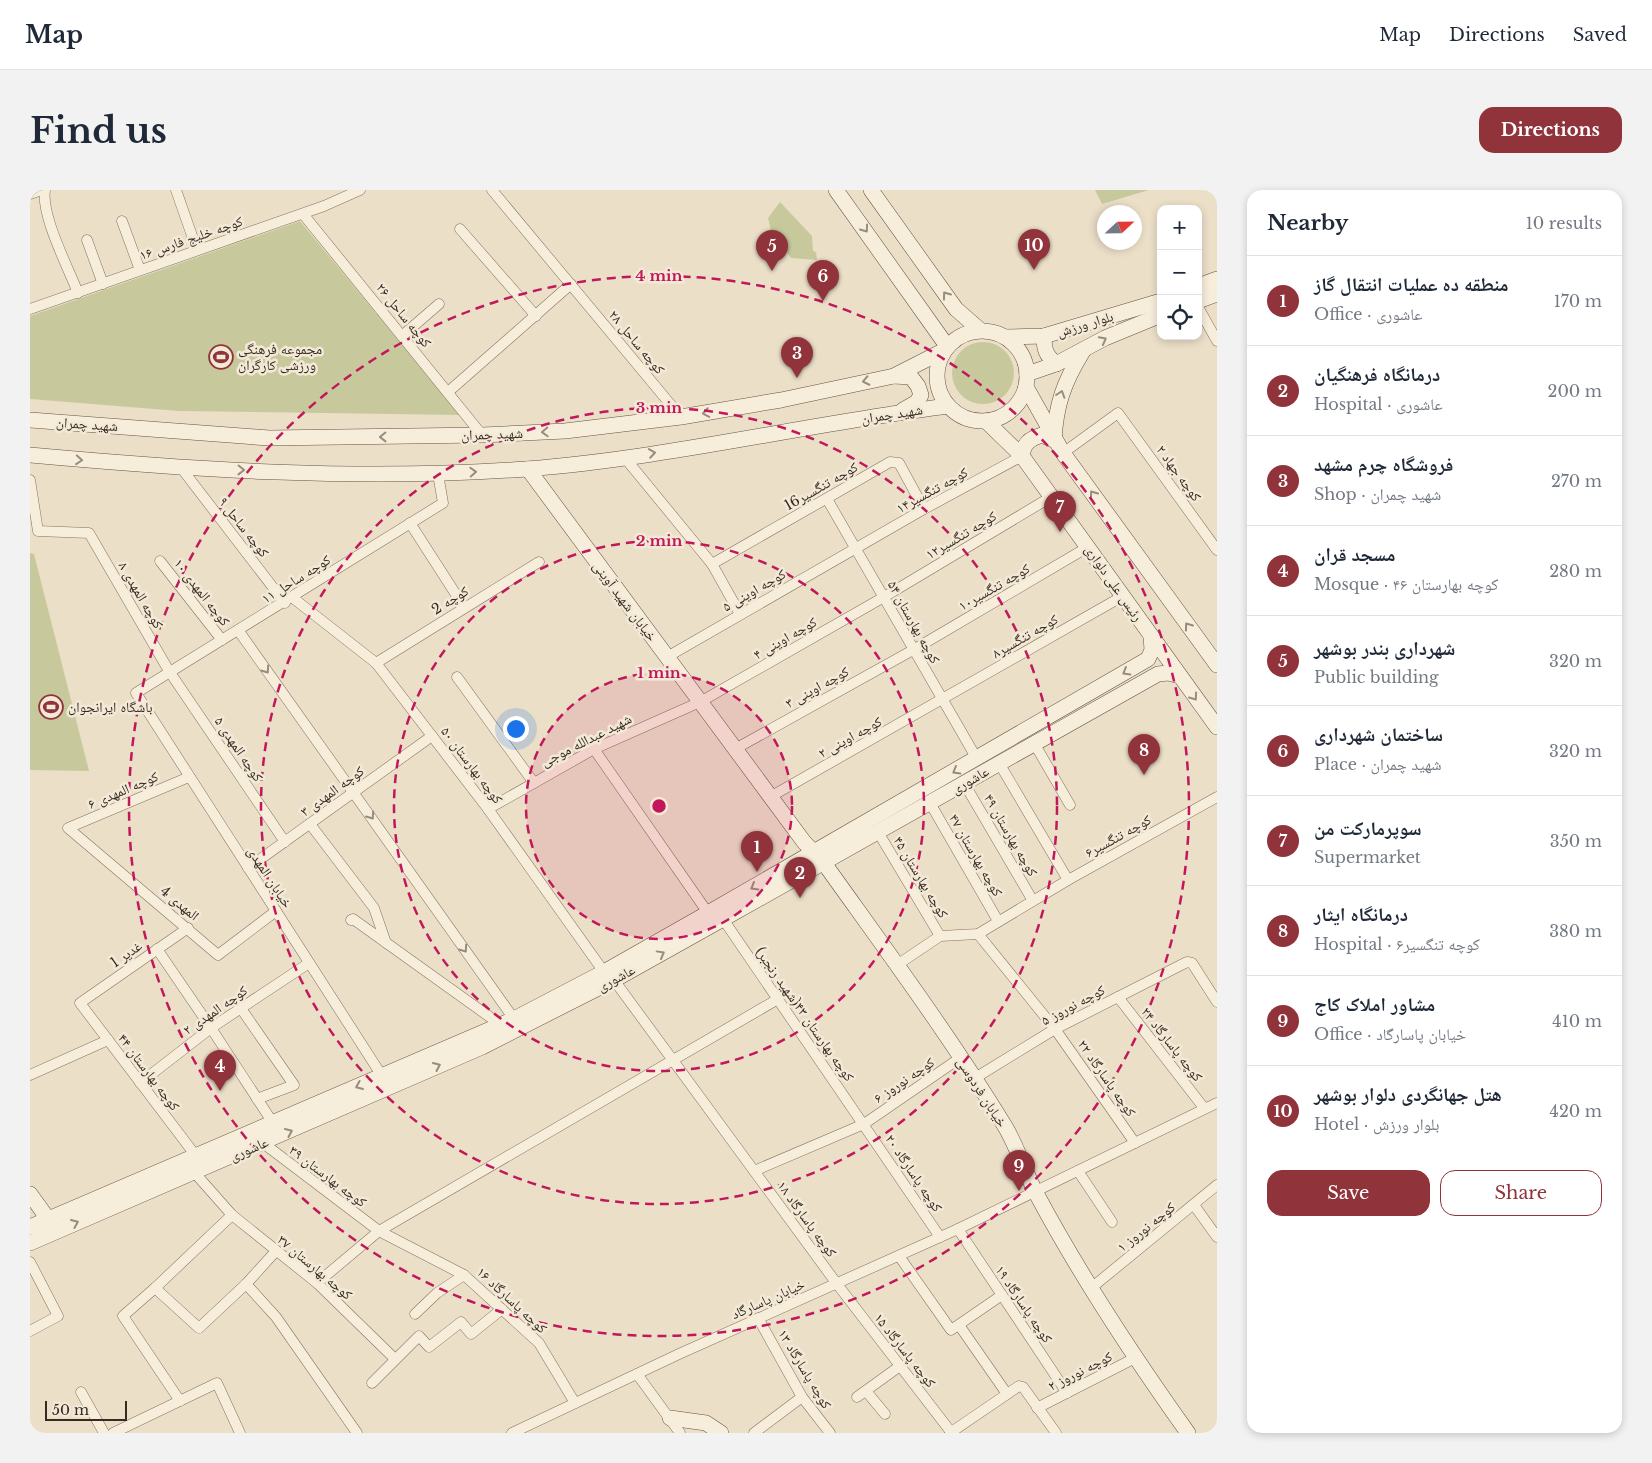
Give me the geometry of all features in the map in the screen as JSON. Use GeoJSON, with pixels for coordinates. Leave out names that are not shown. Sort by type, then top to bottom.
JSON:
{"type":"FeatureCollection","features":[{"type":"Feature","properties":{"kind":"street"},"geometry":{"type":"LineString","coordinates":[[30,194],[41,190]]}},
{"type":"Feature","properties":{"kind":"street"},"geometry":{"type":"LineString","coordinates":[[46,190],[44,200],[54,236],[78,293]]}},
{"type":"Feature","properties":{"kind":"street"},"geometry":{"type":"LineString","coordinates":[[176,190],[197,250]]}},
{"type":"Feature","properties":{"kind":"street","name":"کوچه خلیج فارس ۱۶"},"geometry":{"type":"LineString","coordinates":[[30,309],[303,214],[360,190]]}},
{"type":"Feature","properties":{"kind":"street","name":"کوچه ساحل ۲۸"},"geometry":{"type":"LineString","coordinates":[[492,190],[681,417]]}},
{"type":"Feature","properties":{"kind":"street"},"geometry":{"type":"LineString","coordinates":[[836,190],[945,348]]}},
{"type":"Feature","properties":{"kind":"street"},"geometry":{"type":"LineString","coordinates":[[871,190],[956,309],[980,330]]}},
{"type":"Feature","properties":{"kind":"street","name":"کوچه ساحل ۲۶"},"geometry":{"type":"LineString","coordinates":[[303,214],[482,435]]}},
{"type":"Feature","properties":{"kind":"street"},"geometry":{"type":"LineString","coordinates":[[122,221],[140,270]]}},
{"type":"Feature","properties":{"kind":"street"},"geometry":{"type":"LineString","coordinates":[[460,229],[536,316]]}},
{"type":"Feature","properties":{"kind":"street"},"geometry":{"type":"LineString","coordinates":[[87,240],[103,284]]}},
{"type":"Feature","properties":{"kind":"street"},"geometry":{"type":"LineString","coordinates":[[1202,285],[1217,279]]}},
{"type":"Feature","properties":{"kind":"street"},"geometry":{"type":"LineString","coordinates":[[448,392],[571,284]]}},
{"type":"Feature","properties":{"kind":"street"},"geometry":{"type":"LineString","coordinates":[[1202,300],[1217,294]]}},
{"type":"Feature","properties":{"kind":"street","name":"بلوار ورزش"},"geometry":{"type":"LineString","coordinates":[[1006,337],[1044,336],[1157,301]]}},
{"type":"Feature","properties":{"kind":"street"},"geometry":{"type":"LineString","coordinates":[[402,336],[439,304]]}},
{"type":"Feature","properties":{"kind":"street"},"geometry":{"type":"LineString","coordinates":[[1202,314],[1217,341]]}},
{"type":"Feature","properties":{"kind":"street","name":"بلوار ورزش"},"geometry":{"type":"LineString","coordinates":[[1026,380],[1106,338],[1157,317]]}},
{"type":"Feature","properties":{"kind":"street"},"geometry":{"type":"LineString","coordinates":[[1026,380],[1020,400],[1011,411],[999,418],[986,421],[966,418],[948,406],[940,394],[936,379],[938,364],[945,348],[966,333],[980,330],[995,332],[1006,337],[1018,348],[1024,360],[1026,380],[1054,440],[1215,657]]}},
{"type":"Feature","properties":{"kind":"street"},"geometry":{"type":"LineString","coordinates":[[1044,336],[1044,348],[1047,356],[1056,364]]}},
{"type":"Feature","properties":{"kind":"street","name":"شهید چمران"},"geometry":{"type":"LineString","coordinates":[[30,420],[269,438],[482,435],[565,431],[681,417],[781,400],[894,376],[945,348]]}},
{"type":"Feature","properties":{"kind":"street"},"geometry":{"type":"LineString","coordinates":[[1054,440],[1060,394],[1083,351]]}},
{"type":"Feature","properties":{"kind":"street"},"geometry":{"type":"LineString","coordinates":[[894,376],[911,377],[918,386],[921,395],[917,402],[899,412]]}},
{"type":"Feature","properties":{"kind":"street","name":"شهید چمران"},"geometry":{"type":"LineString","coordinates":[[30,455],[182,469],[438,474],[528,469],[625,458],[899,412],[948,406]]}},
{"type":"Feature","properties":{"kind":"street","name":"کوچه جهاد ۲"},"geometry":{"type":"LineString","coordinates":[[1063,453],[1118,413],[1217,550]]}},
{"type":"Feature","properties":{"kind":"street","name":"رئیس علی دلواری"},"geometry":{"type":"LineString","coordinates":[[986,421],[1022,456],[1217,728]]}},
{"type":"Feature","properties":{"kind":"street"},"geometry":{"type":"LineString","coordinates":[[1022,456],[1023,446],[1030,439],[1042,435],[1054,440]]}},
{"type":"Feature","properties":{"kind":"street","name":"کوچه تنگسیر۱۴"},"geometry":{"type":"LineString","coordinates":[[856,548],[1022,456]]}},
{"type":"Feature","properties":{"kind":"street"},"geometry":{"type":"LineString","coordinates":[[625,458],[712,564],[740,614]]}},
{"type":"Feature","properties":{"kind":"street","name":"کوچه تنگسیر16"},"geometry":{"type":"LineString","coordinates":[[712,564],[895,461],[899,463],[924,509]]}},
{"type":"Feature","properties":{"kind":"street","name":"کوچه ساحل ۹"},"geometry":{"type":"LineString","coordinates":[[182,469],[289,600]]}},
{"type":"Feature","properties":{"kind":"street","name":"خیابان شهید آوینی"},"geometry":{"type":"LineString","coordinates":[[528,469],[770,797],[818,858]]}},
{"type":"Feature","properties":{"kind":"street","name":"کوچه ساحل ۱۱"},"geometry":{"type":"LineString","coordinates":[[136,692],[289,600],[443,503],[438,474]]}},
{"type":"Feature","properties":{"kind":"street","name":"کوچه المهدی ۸"},"geometry":{"type":"LineString","coordinates":[[30,480],[38,530],[89,533],[169,672]]}},
{"type":"Feature","properties":{"kind":"street","name":"کوچه تنگسیر۱۲"},"geometry":{"type":"LineString","coordinates":[[884,597],[1052,496]]}},
{"type":"Feature","properties":{"kind":"street","name":"کوچه بهارستان ۵۴"},"geometry":{"type":"LineString","coordinates":[[827,499],[977,759]]}},
{"type":"Feature","properties":{"kind":"street"},"geometry":{"type":"LineString","coordinates":[[410,523],[464,607]]}},
{"type":"Feature","properties":{"kind":"street","name":"کوچه تنگسیر۱۰"},"geometry":{"type":"LineString","coordinates":[[913,650],[1088,547]]}},
{"type":"Feature","properties":{"kind":"street","name":"کوچه اوینی ۵"},"geometry":{"type":"LineString","coordinates":[[667,657],[856,548]]}},
{"type":"Feature","properties":{"kind":"street","name":"کوچه المهدی ۱۰"},"geometry":{"type":"LineString","coordinates":[[160,561],[222,640]]}},
{"type":"Feature","properties":{"kind":"street","name":"کوچه 2"},"geometry":{"type":"LineString","coordinates":[[376,663],[538,562]]}},
{"type":"Feature","properties":{"kind":"street","name":"کوچه تنگسیر۸"},"geometry":{"type":"LineString","coordinates":[[942,700],[1123,596]]}},
{"type":"Feature","properties":{"kind":"street","name":"کوچه اوینی ۴"},"geometry":{"type":"LineString","coordinates":[[700,702],[884,597]]}},
{"type":"Feature","properties":{"kind":"street","name":"کوچه بهارستان ۵۰"},"geometry":{"type":"LineString","coordinates":[[289,600],[376,663],[488,810],[672,1060]]}},
{"type":"Feature","properties":{"kind":"street"},"geometry":{"type":"LineString","coordinates":[[238,630],[353,791],[507,1022]]}},
{"type":"Feature","properties":{"kind":"street","name":"عاشوری"},"geometry":{"type":"LineString","coordinates":[[30,1242],[38,1225],[507,1022],[609,976],[723,919],[977,759],[1148,659],[1152,650],[1151,636]]}},
{"type":"Feature","properties":{"kind":"street","name":"کوچه اوینی ۳"},"geometry":{"type":"LineString","coordinates":[[735,749],[913,650]]}},
{"type":"Feature","properties":{"kind":"street","name":"کوچه المهدی ۵"},"geometry":{"type":"LineString","coordinates":[[169,672],[285,842]]}},
{"type":"Feature","properties":{"kind":"street","name":"عاشوری"},"geometry":{"type":"LineString","coordinates":[[38,1225],[194,1172],[482,1047],[609,976],[708,914],[818,858],[878,832],[1158,674],[1168,673],[1180,676]]}},
{"type":"Feature","properties":{"kind":"street"},"geometry":{"type":"LineString","coordinates":[[457,677],[534,783]]}},
{"type":"Feature","properties":{"kind":"street","name":"خیابان المهدی"},"geometry":{"type":"LineString","coordinates":[[136,692],[188,777],[382,1076]]}},
{"type":"Feature","properties":{"kind":"street","name":"کوچه اوینی ۲"},"geometry":{"type":"LineString","coordinates":[[770,797],[942,700]]}},
{"type":"Feature","properties":{"kind":"street","name":"شهید عبدالله موجی"},"geometry":{"type":"LineString","coordinates":[[488,810],[594,749],[700,702]]}},
{"type":"Feature","properties":{"kind":"street","name":"کوچه المهدی ۳"},"geometry":{"type":"LineString","coordinates":[[248,868],[432,736]]}},
{"type":"Feature","properties":{"kind":"street"},"geometry":{"type":"LineString","coordinates":[[1034,743],[1070,805]]}},
{"type":"Feature","properties":{"kind":"street"},"geometry":{"type":"LineString","coordinates":[[594,749],[708,914]]}},
{"type":"Feature","properties":{"kind":"street"},"geometry":{"type":"LineString","coordinates":[[999,763],[1068,880]]}},
{"type":"Feature","properties":{"kind":"street","name":"کوچه المهدی ۶"},"geometry":{"type":"LineString","coordinates":[[68,828],[188,777]]}},
{"type":"Feature","properties":{"kind":"street","name":"کوچه بهارستان ۴۹"},"geometry":{"type":"LineString","coordinates":[[964,783],[1033,900]]}},
{"type":"Feature","properties":{"kind":"street","name":"کوچه تنگسیر۶"},"geometry":{"type":"LineString","coordinates":[[978,934],[1033,900],[1217,797]]}},
{"type":"Feature","properties":{"kind":"street","name":"کوچه بهارستان ۴۷"},"geometry":{"type":"LineString","coordinates":[[930,803],[998,921]]}},
{"type":"Feature","properties":{"kind":"street"},"geometry":{"type":"LineString","coordinates":[[310,824],[374,908],[386,943]]}},
{"type":"Feature","properties":{"kind":"street","name":"المهدی 4"},"geometry":{"type":"LineString","coordinates":[[68,828],[218,955],[276,912]]}},
{"type":"Feature","properties":{"kind":"street","name":"کوچه بهارستان ۴۵"},"geometry":{"type":"LineString","coordinates":[[878,832],[940,936]]}},
{"type":"Feature","properties":{"kind":"street","name":"خیابان فردوسی"},"geometry":{"type":"LineString","coordinates":[[818,858],[897,965],[975,1078],[1007,1131],[1036,1192],[1090,1289],[1135,1358],[1188,1433]]}},
{"type":"Feature","properties":{"kind":"street"},"geometry":{"type":"LineString","coordinates":[[351,920],[354,919],[386,943],[507,1022]]}},
{"type":"Feature","properties":{"kind":"street","name":"کوچه بهارستان ۴۳(شهید رنجبر)"},"geometry":{"type":"LineString","coordinates":[[723,919],[864,1124]]}},
{"type":"Feature","properties":{"kind":"street","name":"غدیر 1"},"geometry":{"type":"LineString","coordinates":[[80,1003],[188,928]]}},
{"type":"Feature","properties":{"kind":"street"},"geometry":{"type":"LineString","coordinates":[[897,965],[940,936],[978,934]]}},
{"type":"Feature","properties":{"kind":"street","name":"کوچه پاسارگاد ۲۲"},"geometry":{"type":"LineString","coordinates":[[978,934],[1056,1029],[1135,1143]]}},
{"type":"Feature","properties":{"kind":"street"},"geometry":{"type":"LineString","coordinates":[[157,949],[273,1123]]}},
{"type":"Feature","properties":{"kind":"street","name":"کوچه نوروز ۵"},"geometry":{"type":"LineString","coordinates":[[975,1078],[1056,1029],[1187,962],[1192,963],[1217,1002]]}},
{"type":"Feature","properties":{"kind":"street","name":"کوچه المهدی ۲"},"geometry":{"type":"LineString","coordinates":[[140,1083],[240,1007],[308,963]]}},
{"type":"Feature","properties":{"kind":"street","name":"کوچه پاسارگاد ۲۴"},"geometry":{"type":"LineString","coordinates":[[1118,997],[1204,1108]]}},
{"type":"Feature","properties":{"kind":"street"},"geometry":{"type":"LineString","coordinates":[[317,1283],[379,1231],[778,999]]}},
{"type":"Feature","properties":{"kind":"street","name":"کوچه بهارستان ۴۴"},"geometry":{"type":"LineString","coordinates":[[80,1003],[196,1156]]}},
{"type":"Feature","properties":{"kind":"street"},"geometry":{"type":"LineString","coordinates":[[240,1007],[294,1085],[257,1099]]}},
{"type":"Feature","properties":{"kind":"street"},"geometry":{"type":"LineString","coordinates":[[30,1075],[108,1040]]}},
{"type":"Feature","properties":{"kind":"street","name":"کوچه نوروز ۶"},"geometry":{"type":"LineString","coordinates":[[754,1171],[864,1124],[960,1058]]}},
{"type":"Feature","properties":{"kind":"street","name":"کوچه پاسارگاد ۱۸"},"geometry":{"type":"LineString","coordinates":[[672,1060],[837,1284]]}},
{"type":"Feature","properties":{"kind":"street","name":"خیابان پاسارگاد"},"geometry":{"type":"LineString","coordinates":[[512,1433],[530,1429],[575,1403],[758,1318],[958,1229],[1217,1103]]}},
{"type":"Feature","properties":{"kind":"street","name":"کوچه پاسارگاد ۲۰"},"geometry":{"type":"LineString","coordinates":[[864,1124],[940,1237]]}},
{"type":"Feature","properties":{"kind":"street","name":"کوچه بهارستان ۳۹"},"geometry":{"type":"LineString","coordinates":[[263,1143],[379,1231]]}},
{"type":"Feature","properties":{"kind":"street"},"geometry":{"type":"LineString","coordinates":[[1078,1171],[1112,1222]]}},
{"type":"Feature","properties":{"kind":"street","name":"کوچه بهارستان ۳۷"},"geometry":{"type":"LineString","coordinates":[[194,1172],[232,1215],[317,1283],[395,1359]]}},
{"type":"Feature","properties":{"kind":"street","name":"کوچه نوروز ۱"},"geometry":{"type":"LineString","coordinates":[[1090,1289],[1194,1206],[1217,1185]]}},
{"type":"Feature","properties":{"kind":"street"},"geometry":{"type":"LineString","coordinates":[[30,1194],[38,1225]]}},
{"type":"Feature","properties":{"kind":"street"},"geometry":{"type":"LineString","coordinates":[[1194,1206],[1217,1237]]}},
{"type":"Feature","properties":{"kind":"street"},"geometry":{"type":"LineString","coordinates":[[180,1401],[123,1316],[232,1215]]}},
{"type":"Feature","properties":{"kind":"street","name":"کوچه پاسارگاد ۱۹"},"geometry":{"type":"LineString","coordinates":[[958,1229],[1067,1393]]}},
{"type":"Feature","properties":{"kind":"street","name":"کوچه پاسارگاد ۱۶"},"geometry":{"type":"LineString","coordinates":[[379,1231],[464,1274],[539,1344],[575,1403]]}},
{"type":"Feature","properties":{"kind":"street"},"geometry":{"type":"LineString","coordinates":[[155,1288],[199,1328],[246,1284],[276,1251]]}},
{"type":"Feature","properties":{"kind":"street"},"geometry":{"type":"LineString","coordinates":[[899,1256],[949,1330],[1002,1295]]}},
{"type":"Feature","properties":{"kind":"street"},"geometry":{"type":"LineString","coordinates":[[30,1262],[58,1316],[30,1331]]}},
{"type":"Feature","properties":{"kind":"street"},"geometry":{"type":"LineString","coordinates":[[415,1314],[437,1293],[464,1274]]}},
{"type":"Feature","properties":{"kind":"street"},"geometry":{"type":"LineString","coordinates":[[246,1284],[276,1317],[313,1366],[357,1433]]}},
{"type":"Feature","properties":{"kind":"street","name":"کوچه پاسارگاد ۱۵"},"geometry":{"type":"LineString","coordinates":[[837,1284],[900,1366],[956,1431]]}},
{"type":"Feature","properties":{"kind":"street"},"geometry":{"type":"LineString","coordinates":[[372,1383],[419,1336],[429,1347],[461,1322],[471,1334],[502,1310]]}},
{"type":"Feature","properties":{"kind":"street","name":"کوچه پاسارگاد ۱۳"},"geometry":{"type":"LineString","coordinates":[[758,1318],[802,1397],[830,1433]]}},
{"type":"Feature","properties":{"kind":"street"},"geometry":{"type":"LineString","coordinates":[[959,1325],[1007,1394]]}},
{"type":"Feature","properties":{"kind":"street","name":"کوچه نوروز ۲"},"geometry":{"type":"LineString","coordinates":[[1037,1408],[1135,1358]]}},
{"type":"Feature","properties":{"kind":"street"},"geometry":{"type":"LineString","coordinates":[[857,1397],[900,1366]]}},
{"type":"Feature","properties":{"kind":"street"},"geometry":{"type":"LineString","coordinates":[[638,1374],[680,1433]]}},
{"type":"Feature","properties":{"kind":"street"},"geometry":{"type":"LineString","coordinates":[[119,1431],[217,1384],[240,1433]]}},
{"type":"Feature","properties":{"kind":"street"},"geometry":{"type":"LineString","coordinates":[[956,1431],[1007,1394],[1022,1386],[1056,1433]]}},
{"type":"Feature","properties":{"kind":"street"},"geometry":{"type":"LineString","coordinates":[[866,1391],[885,1414]]}},
{"type":"Feature","properties":{"kind":"street"},"geometry":{"type":"LineString","coordinates":[[81,1392],[104,1433]]}},
{"type":"Feature","properties":{"kind":"street"},"geometry":{"type":"LineString","coordinates":[[754,1433],[802,1397]]}},
{"type":"Feature","properties":{"kind":"street"},"geometry":{"type":"LineString","coordinates":[[670,1418],[706,1422],[721,1433]]}},
{"type":"Feature","properties":{"kind":"green space"},"geometry":{"type":"Polygon","coordinates":[[[1095,190],[1149,190],[1102,204],[1095,190]]]}},
{"type":"Feature","properties":{"kind":"green space"},"geometry":{"type":"Polygon","coordinates":[[[780,202],[812,236],[813,251],[816,252],[817,260],[791,258],[771,231],[768,218],[780,202]]]}},
{"type":"Feature","properties":{"kind":"green space","name":"مجموعه فرهنگی ورزشی کارگران"},"geometry":{"type":"Polygon","coordinates":[[[300,221],[460,415],[179,411],[30,399],[30,316],[300,221]]]}},
{"type":"Feature","properties":{"kind":"green space"},"geometry":{"type":"Polygon","coordinates":[[[983,342],[1000,347],[1005,351],[1009,356],[1014,373],[1009,390],[1005,395],[1000,399],[983,404],[966,399],[961,395],[957,390],[952,373],[957,356],[961,351],[966,347],[983,342]]]}},
{"type":"Feature","properties":{"kind":"green space","name":"باشگاه ایرانجوان"},"geometry":{"type":"Polygon","coordinates":[[[30,553],[34,554],[89,771],[30,770],[30,553]]]}},
{"type":"Feature","properties":{"kind":"place","name":"هتل جهانگردی دلوار بوشهر"},"geometry":{"type":"Point","coordinates":[1034,270]}},
{"type":"Feature","properties":{"kind":"place","name":"شهرداری بندر بوشهر"},"geometry":{"type":"Point","coordinates":[772,271]}},
{"type":"Feature","properties":{"kind":"place","name":"ساختمان شهرداری"},"geometry":{"type":"Point","coordinates":[823,301]}},
{"type":"Feature","properties":{"kind":"place","name":"مجموعه فرهنگی ورزشی کارگران"},"geometry":{"type":"Point","coordinates":[221,357]}},
{"type":"Feature","properties":{"kind":"place","name":"فروشگاه چرم مشهد"},"geometry":{"type":"Point","coordinates":[797,378]}},
{"type":"Feature","properties":{"kind":"place","name":"سوپرمارکت من"},"geometry":{"type":"Point","coordinates":[1060,532]}},
{"type":"Feature","properties":{"kind":"place","name":"باشگاه ایرانجوان"},"geometry":{"type":"Point","coordinates":[51,707]}},
{"type":"Feature","properties":{"kind":"place","name":"درمانگاه ایثار"},"geometry":{"type":"Point","coordinates":[1144,775]}},
{"type":"Feature","properties":{"kind":"place","name":"منطقه ده عملیات انتقال گاز"},"geometry":{"type":"Point","coordinates":[757,872]}},
{"type":"Feature","properties":{"kind":"place","name":"درمانگاه فرهنگیان"},"geometry":{"type":"Point","coordinates":[800,898]}},
{"type":"Feature","properties":{"kind":"place","name":"مسجد قران"},"geometry":{"type":"Point","coordinates":[220,1091]}},
{"type":"Feature","properties":{"kind":"place","name":"مشاور املاک کاج"},"geometry":{"type":"Point","coordinates":[1019,1191]}}]}
